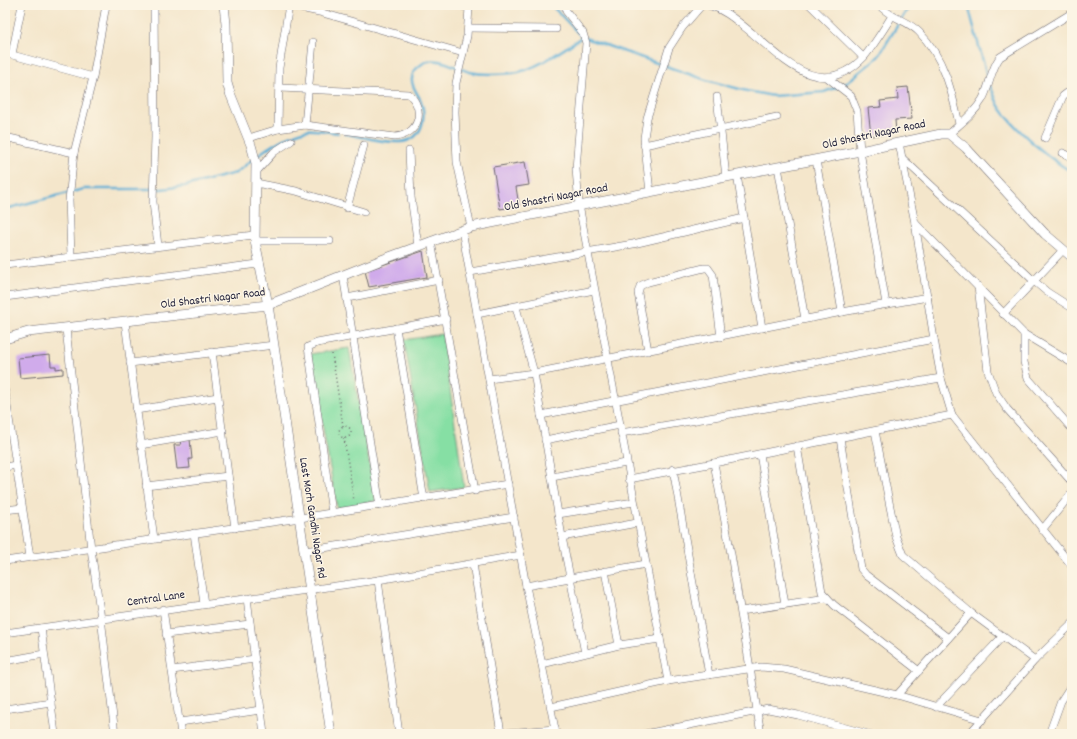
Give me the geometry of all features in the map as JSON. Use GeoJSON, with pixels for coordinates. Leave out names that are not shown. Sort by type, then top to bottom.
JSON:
{"type":"FeatureCollection","features":[{"type":"Feature","properties":{"kind":"street"},"geometry":{"type":"LineString","coordinates":[[22,5],[9,54],[93,77]]}},
{"type":"Feature","properties":{"kind":"street"},"geometry":{"type":"LineString","coordinates":[[72,256],[69,200],[74,153],[93,77],[106,5]]}},
{"type":"Feature","properties":{"kind":"street"},"geometry":{"type":"LineString","coordinates":[[154,5],[153,193],[158,246]]}},
{"type":"Feature","properties":{"kind":"street","name":"Last Morh Gandhi Nagar Rd"},"geometry":{"type":"LineString","coordinates":[[224,5],[226,24],[227,83],[250,142],[256,168],[254,238],[258,264],[268,305],[331,734]]}},
{"type":"Feature","properties":{"kind":"street"},"geometry":{"type":"LineString","coordinates":[[458,5],[469,6],[468,28],[458,72],[455,112],[457,162],[470,272],[526,586],[556,731],[498,734],[473,564]]}},
{"type":"Feature","properties":{"kind":"street"},"geometry":{"type":"LineString","coordinates":[[566,5],[566,11],[585,40],[576,168],[579,205],[594,290],[609,359],[637,523],[668,681]]}},
{"type":"Feature","properties":{"kind":"street"},"geometry":{"type":"LineString","coordinates":[[650,192],[644,145],[645,128],[665,61],[675,38],[702,5]]}},
{"type":"Feature","properties":{"kind":"street"},"geometry":{"type":"LineString","coordinates":[[708,5],[732,17],[793,68],[815,77],[830,80],[851,96],[857,111],[860,151],[886,304]]}},
{"type":"Feature","properties":{"kind":"street"},"geometry":{"type":"LineString","coordinates":[[810,5],[864,57]]}},
{"type":"Feature","properties":{"kind":"street"},"geometry":{"type":"LineString","coordinates":[[878,5],[919,32],[941,64],[950,89],[959,124]]}},
{"type":"Feature","properties":{"kind":"street"},"geometry":{"type":"LineString","coordinates":[[278,129],[280,57],[288,10],[291,6],[319,12],[463,55]]}},
{"type":"Feature","properties":{"kind":"street"},"geometry":{"type":"LineString","coordinates":[[1072,13],[1000,57],[994,64],[982,100],[949,134],[966,148],[1045,234],[1072,257]]}},
{"type":"Feature","properties":{"kind":"street"},"geometry":{"type":"LineString","coordinates":[[830,80],[864,57],[895,17]]}},
{"type":"Feature","properties":{"kind":"street"},"geometry":{"type":"LineString","coordinates":[[468,28],[556,29]]}},
{"type":"Feature","properties":{"kind":"street"},"geometry":{"type":"LineString","coordinates":[[305,125],[313,42]]}},
{"type":"Feature","properties":{"kind":"street"},"geometry":{"type":"LineString","coordinates":[[250,142],[278,129],[305,125],[395,137],[403,136],[413,131],[418,121],[416,105],[409,94],[280,88]]}},
{"type":"Feature","properties":{"kind":"street"},"geometry":{"type":"LineString","coordinates":[[1045,138],[1063,96],[1067,93],[1072,94]]}},
{"type":"Feature","properties":{"kind":"street"},"geometry":{"type":"LineString","coordinates":[[717,97],[726,177]]}},
{"type":"Feature","properties":{"kind":"street"},"geometry":{"type":"LineString","coordinates":[[644,145],[777,117]]}},
{"type":"Feature","properties":{"kind":"street","name":"Old Shastri Nagar Road"},"geometry":{"type":"LineString","coordinates":[[5,339],[28,332],[66,329],[268,305],[431,241],[466,229],[579,205],[816,160],[934,135],[949,134]]}},
{"type":"Feature","properties":{"kind":"street"},"geometry":{"type":"LineString","coordinates":[[5,154],[6,138],[74,153]]}},
{"type":"Feature","properties":{"kind":"street"},"geometry":{"type":"LineString","coordinates":[[256,168],[274,152],[291,141]]}},
{"type":"Feature","properties":{"kind":"street"},"geometry":{"type":"LineString","coordinates":[[899,143],[916,223],[941,378],[952,415],[1042,530],[1071,561]]}},
{"type":"Feature","properties":{"kind":"street"},"geometry":{"type":"LineString","coordinates":[[347,208],[364,145]]}},
{"type":"Feature","properties":{"kind":"street"},"geometry":{"type":"LineString","coordinates":[[409,151],[412,197],[418,246]]}},
{"type":"Feature","properties":{"kind":"street"},"geometry":{"type":"LineString","coordinates":[[1063,153],[1072,157]]}},
{"type":"Feature","properties":{"kind":"street"},"geometry":{"type":"LineString","coordinates":[[902,158],[1034,282],[1072,308]]}},
{"type":"Feature","properties":{"kind":"street"},"geometry":{"type":"LineString","coordinates":[[816,160],[842,312]]}},
{"type":"Feature","properties":{"kind":"street"},"geometry":{"type":"LineString","coordinates":[[778,167],[805,319]]}},
{"type":"Feature","properties":{"kind":"street"},"geometry":{"type":"LineString","coordinates":[[738,175],[762,328]]}},
{"type":"Feature","properties":{"kind":"street"},"geometry":{"type":"LineString","coordinates":[[256,183],[296,191],[364,212]]}},
{"type":"Feature","properties":{"kind":"street"},"geometry":{"type":"LineString","coordinates":[[470,272],[588,252],[744,218]]}},
{"type":"Feature","properties":{"kind":"street"},"geometry":{"type":"LineString","coordinates":[[916,223],[1024,334],[1072,363]]}},
{"type":"Feature","properties":{"kind":"street"},"geometry":{"type":"LineString","coordinates":[[5,265],[158,246],[254,238],[330,241]]}},
{"type":"Feature","properties":{"kind":"street"},"geometry":{"type":"LineString","coordinates":[[431,241],[475,490]]}},
{"type":"Feature","properties":{"kind":"street"},"geometry":{"type":"LineString","coordinates":[[1003,314],[1063,250]]}},
{"type":"Feature","properties":{"kind":"street"},"geometry":{"type":"LineString","coordinates":[[5,297],[258,264]]}},
{"type":"Feature","properties":{"kind":"street"},"geometry":{"type":"LineString","coordinates":[[648,351],[638,293],[640,286],[648,282],[704,268],[708,268],[713,275],[721,337]]}},
{"type":"Feature","properties":{"kind":"street"},"geometry":{"type":"LineString","coordinates":[[343,275],[354,336],[380,506]]}},
{"type":"Feature","properties":{"kind":"street"},"geometry":{"type":"LineString","coordinates":[[347,298],[438,280]]}},
{"type":"Feature","properties":{"kind":"street"},"geometry":{"type":"LineString","coordinates":[[978,286],[988,371],[996,393],[1007,409],[1072,482]]}},
{"type":"Feature","properties":{"kind":"street"},"geometry":{"type":"LineString","coordinates":[[477,314],[594,290]]}},
{"type":"Feature","properties":{"kind":"street"},"geometry":{"type":"LineString","coordinates":[[489,380],[609,359],[805,319],[928,297]]}},
{"type":"Feature","properties":{"kind":"street"},"geometry":{"type":"LineString","coordinates":[[516,307],[534,373],[569,577],[585,653]]}},
{"type":"Feature","properties":{"kind":"street"},"geometry":{"type":"LineString","coordinates":[[332,513],[308,347],[317,342],[446,319]]}},
{"type":"Feature","properties":{"kind":"street"},"geometry":{"type":"LineString","coordinates":[[125,322],[140,444],[154,539]]}},
{"type":"Feature","properties":{"kind":"street"},"geometry":{"type":"LineString","coordinates":[[396,328],[424,499]]}},
{"type":"Feature","properties":{"kind":"street"},"geometry":{"type":"LineString","coordinates":[[66,329],[91,549],[102,618],[115,734]]}},
{"type":"Feature","properties":{"kind":"street"},"geometry":{"type":"LineString","coordinates":[[1024,334],[1024,362],[1028,378],[1072,429]]}},
{"type":"Feature","properties":{"kind":"street"},"geometry":{"type":"LineString","coordinates":[[541,415],[934,339]]}},
{"type":"Feature","properties":{"kind":"street"},"geometry":{"type":"LineString","coordinates":[[130,363],[274,345]]}},
{"type":"Feature","properties":{"kind":"street"},"geometry":{"type":"LineString","coordinates":[[212,352],[235,528]]}},
{"type":"Feature","properties":{"kind":"street"},"geometry":{"type":"LineString","coordinates":[[545,440],[941,378]]}},
{"type":"Feature","properties":{"kind":"street"},"geometry":{"type":"LineString","coordinates":[[5,392],[8,429],[16,465],[30,557]]}},
{"type":"Feature","properties":{"kind":"street"},"geometry":{"type":"LineString","coordinates":[[136,410],[218,397]]}},
{"type":"Feature","properties":{"kind":"street"},"geometry":{"type":"LineString","coordinates":[[629,479],[673,469],[760,454],[952,415]]}},
{"type":"Feature","properties":{"kind":"street"},"geometry":{"type":"LineString","coordinates":[[140,444],[223,431]]}},
{"type":"Feature","properties":{"kind":"street"},"geometry":{"type":"LineString","coordinates":[[876,431],[899,547],[911,563],[971,613],[1035,660]]}},
{"type":"Feature","properties":{"kind":"street"},"geometry":{"type":"LineString","coordinates":[[840,438],[861,569],[866,575],[948,638]]}},
{"type":"Feature","properties":{"kind":"street"},"geometry":{"type":"LineString","coordinates":[[797,446],[820,584],[827,598],[919,671]]}},
{"type":"Feature","properties":{"kind":"street"},"geometry":{"type":"LineString","coordinates":[[760,454],[785,604]]}},
{"type":"Feature","properties":{"kind":"street"},"geometry":{"type":"LineString","coordinates":[[552,477],[626,462]]}},
{"type":"Feature","properties":{"kind":"street"},"geometry":{"type":"LineString","coordinates":[[714,462],[761,734]]}},
{"type":"Feature","properties":{"kind":"street"},"geometry":{"type":"LineString","coordinates":[[5,467],[16,465]]}},
{"type":"Feature","properties":{"kind":"street"},"geometry":{"type":"LineString","coordinates":[[673,469],[709,675]]}},
{"type":"Feature","properties":{"kind":"street"},"geometry":{"type":"LineString","coordinates":[[146,486],[228,476]]}},
{"type":"Feature","properties":{"kind":"street"},"geometry":{"type":"LineString","coordinates":[[5,561],[380,506],[508,484]]}},
{"type":"Feature","properties":{"kind":"street"},"geometry":{"type":"LineString","coordinates":[[1042,530],[1072,493]]}},
{"type":"Feature","properties":{"kind":"street"},"geometry":{"type":"LineString","coordinates":[[558,514],[634,502]]}},
{"type":"Feature","properties":{"kind":"street"},"geometry":{"type":"LineString","coordinates":[[5,510],[22,508]]}},
{"type":"Feature","properties":{"kind":"street"},"geometry":{"type":"LineString","coordinates":[[305,551],[514,517]]}},
{"type":"Feature","properties":{"kind":"street"},"geometry":{"type":"LineString","coordinates":[[562,537],[637,523]]}},
{"type":"Feature","properties":{"kind":"street"},"geometry":{"type":"LineString","coordinates":[[194,533],[204,604]]}},
{"type":"Feature","properties":{"kind":"street","name":"Central Lane"},"geometry":{"type":"LineString","coordinates":[[5,633],[163,609],[378,580],[521,555]]}},
{"type":"Feature","properties":{"kind":"street"},"geometry":{"type":"LineString","coordinates":[[526,586],[646,564]]}},
{"type":"Feature","properties":{"kind":"street"},"geometry":{"type":"LineString","coordinates":[[605,571],[618,646]]}},
{"type":"Feature","properties":{"kind":"street"},"geometry":{"type":"LineString","coordinates":[[378,580],[399,734]]}},
{"type":"Feature","properties":{"kind":"street"},"geometry":{"type":"LineString","coordinates":[[247,598],[264,734]]}},
{"type":"Feature","properties":{"kind":"street"},"geometry":{"type":"LineString","coordinates":[[740,611],[827,598]]}},
{"type":"Feature","properties":{"kind":"street"},"geometry":{"type":"LineString","coordinates":[[163,609],[181,734]]}},
{"type":"Feature","properties":{"kind":"street"},"geometry":{"type":"LineString","coordinates":[[897,695],[971,613]]}},
{"type":"Feature","properties":{"kind":"street"},"geometry":{"type":"LineString","coordinates":[[166,634],[250,624]]}},
{"type":"Feature","properties":{"kind":"street"},"geometry":{"type":"LineString","coordinates":[[969,734],[1035,660],[1072,624]]}},
{"type":"Feature","properties":{"kind":"street"},"geometry":{"type":"LineString","coordinates":[[41,628],[55,734]]}},
{"type":"Feature","properties":{"kind":"street"},"geometry":{"type":"LineString","coordinates":[[936,706],[1003,636]]}},
{"type":"Feature","properties":{"kind":"street"},"geometry":{"type":"LineString","coordinates":[[542,664],[618,646],[660,639]]}},
{"type":"Feature","properties":{"kind":"street"},"geometry":{"type":"LineString","coordinates":[[5,660],[44,654]]}},
{"type":"Feature","properties":{"kind":"street"},"geometry":{"type":"LineString","coordinates":[[172,670],[255,659]]}},
{"type":"Feature","properties":{"kind":"street"},"geometry":{"type":"LineString","coordinates":[[551,707],[668,681],[750,667],[784,669],[897,695],[982,720]]}},
{"type":"Feature","properties":{"kind":"street"},"geometry":{"type":"LineString","coordinates":[[1049,734],[1061,701],[1072,684]]}},
{"type":"Feature","properties":{"kind":"street"},"geometry":{"type":"LineString","coordinates":[[5,709],[51,702]]}},
{"type":"Feature","properties":{"kind":"street"},"geometry":{"type":"LineString","coordinates":[[645,734],[756,710],[768,709],[798,715],[868,734]]}},
{"type":"Feature","properties":{"kind":"street"},"geometry":{"type":"LineString","coordinates":[[180,722],[261,710]]}},
{"type":"Feature","properties":{"kind":"path"},"geometry":{"type":"LineString","coordinates":[[332,354],[343,426],[340,428],[339,433],[344,438],[354,501]]}},
{"type":"Feature","properties":{"kind":"path"},"geometry":{"type":"LineString","coordinates":[[343,426],[350,428],[351,433],[350,436],[344,438]]}},
{"type":"Feature","properties":{"kind":"green space"},"geometry":{"type":"Polygon","coordinates":[[[442,334],[464,487],[430,492],[404,340],[442,334]]]}},
{"type":"Feature","properties":{"kind":"green space"},"geometry":{"type":"Polygon","coordinates":[[[349,348],[376,501],[337,508],[310,354],[349,348]]]}},
{"type":"Feature","properties":{"kind":"building"},"geometry":{"type":"Polygon","coordinates":[[[908,87],[912,119],[895,120],[896,133],[871,136],[868,108],[881,107],[880,101],[898,99],[897,88],[908,87]]]}},
{"type":"Feature","properties":{"kind":"building"},"geometry":{"type":"Polygon","coordinates":[[[525,162],[529,185],[516,187],[519,206],[500,209],[493,167],[525,162]]]}},
{"type":"Feature","properties":{"kind":"building"},"geometry":{"type":"Polygon","coordinates":[[[423,251],[427,277],[369,287],[365,271],[423,251]]]}},
{"type":"Feature","properties":{"kind":"building"},"geometry":{"type":"Polygon","coordinates":[[[50,355],[51,366],[56,366],[56,369],[63,368],[63,374],[20,378],[18,358],[50,355]]]}},
{"type":"Feature","properties":{"kind":"building"},"geometry":{"type":"Polygon","coordinates":[[[190,439],[192,459],[189,459],[190,468],[177,469],[174,445],[181,445],[180,440],[190,439]]]}},
{"type":"Feature","properties":{"kind":"waterway"},"geometry":{"type":"LineString","coordinates":[[551,5],[581,36]]}},
{"type":"Feature","properties":{"kind":"waterway"},"geometry":{"type":"LineString","coordinates":[[585,38],[706,80],[747,91],[773,96],[824,92],[845,84],[878,57],[905,13],[914,5]]}},
{"type":"Feature","properties":{"kind":"waterway"},"geometry":{"type":"LineString","coordinates":[[968,5],[988,80]]}},
{"type":"Feature","properties":{"kind":"waterway"},"geometry":{"type":"LineString","coordinates":[[346,134],[393,142],[407,141],[413,138],[421,128],[423,121],[423,108],[412,82],[412,77],[416,69],[428,61],[440,61],[475,73],[513,73],[540,64],[582,37]]}},
{"type":"Feature","properties":{"kind":"waterway"},"geometry":{"type":"LineString","coordinates":[[990,86],[999,106],[1015,126],[1043,152],[1072,172]]}},
{"type":"Feature","properties":{"kind":"waterway"},"geometry":{"type":"LineString","coordinates":[[257,156],[281,140],[307,130],[338,133]]}},
{"type":"Feature","properties":{"kind":"waterway"},"geometry":{"type":"LineString","coordinates":[[5,209],[84,189],[162,189],[185,186],[236,173],[253,159]]}}]}
